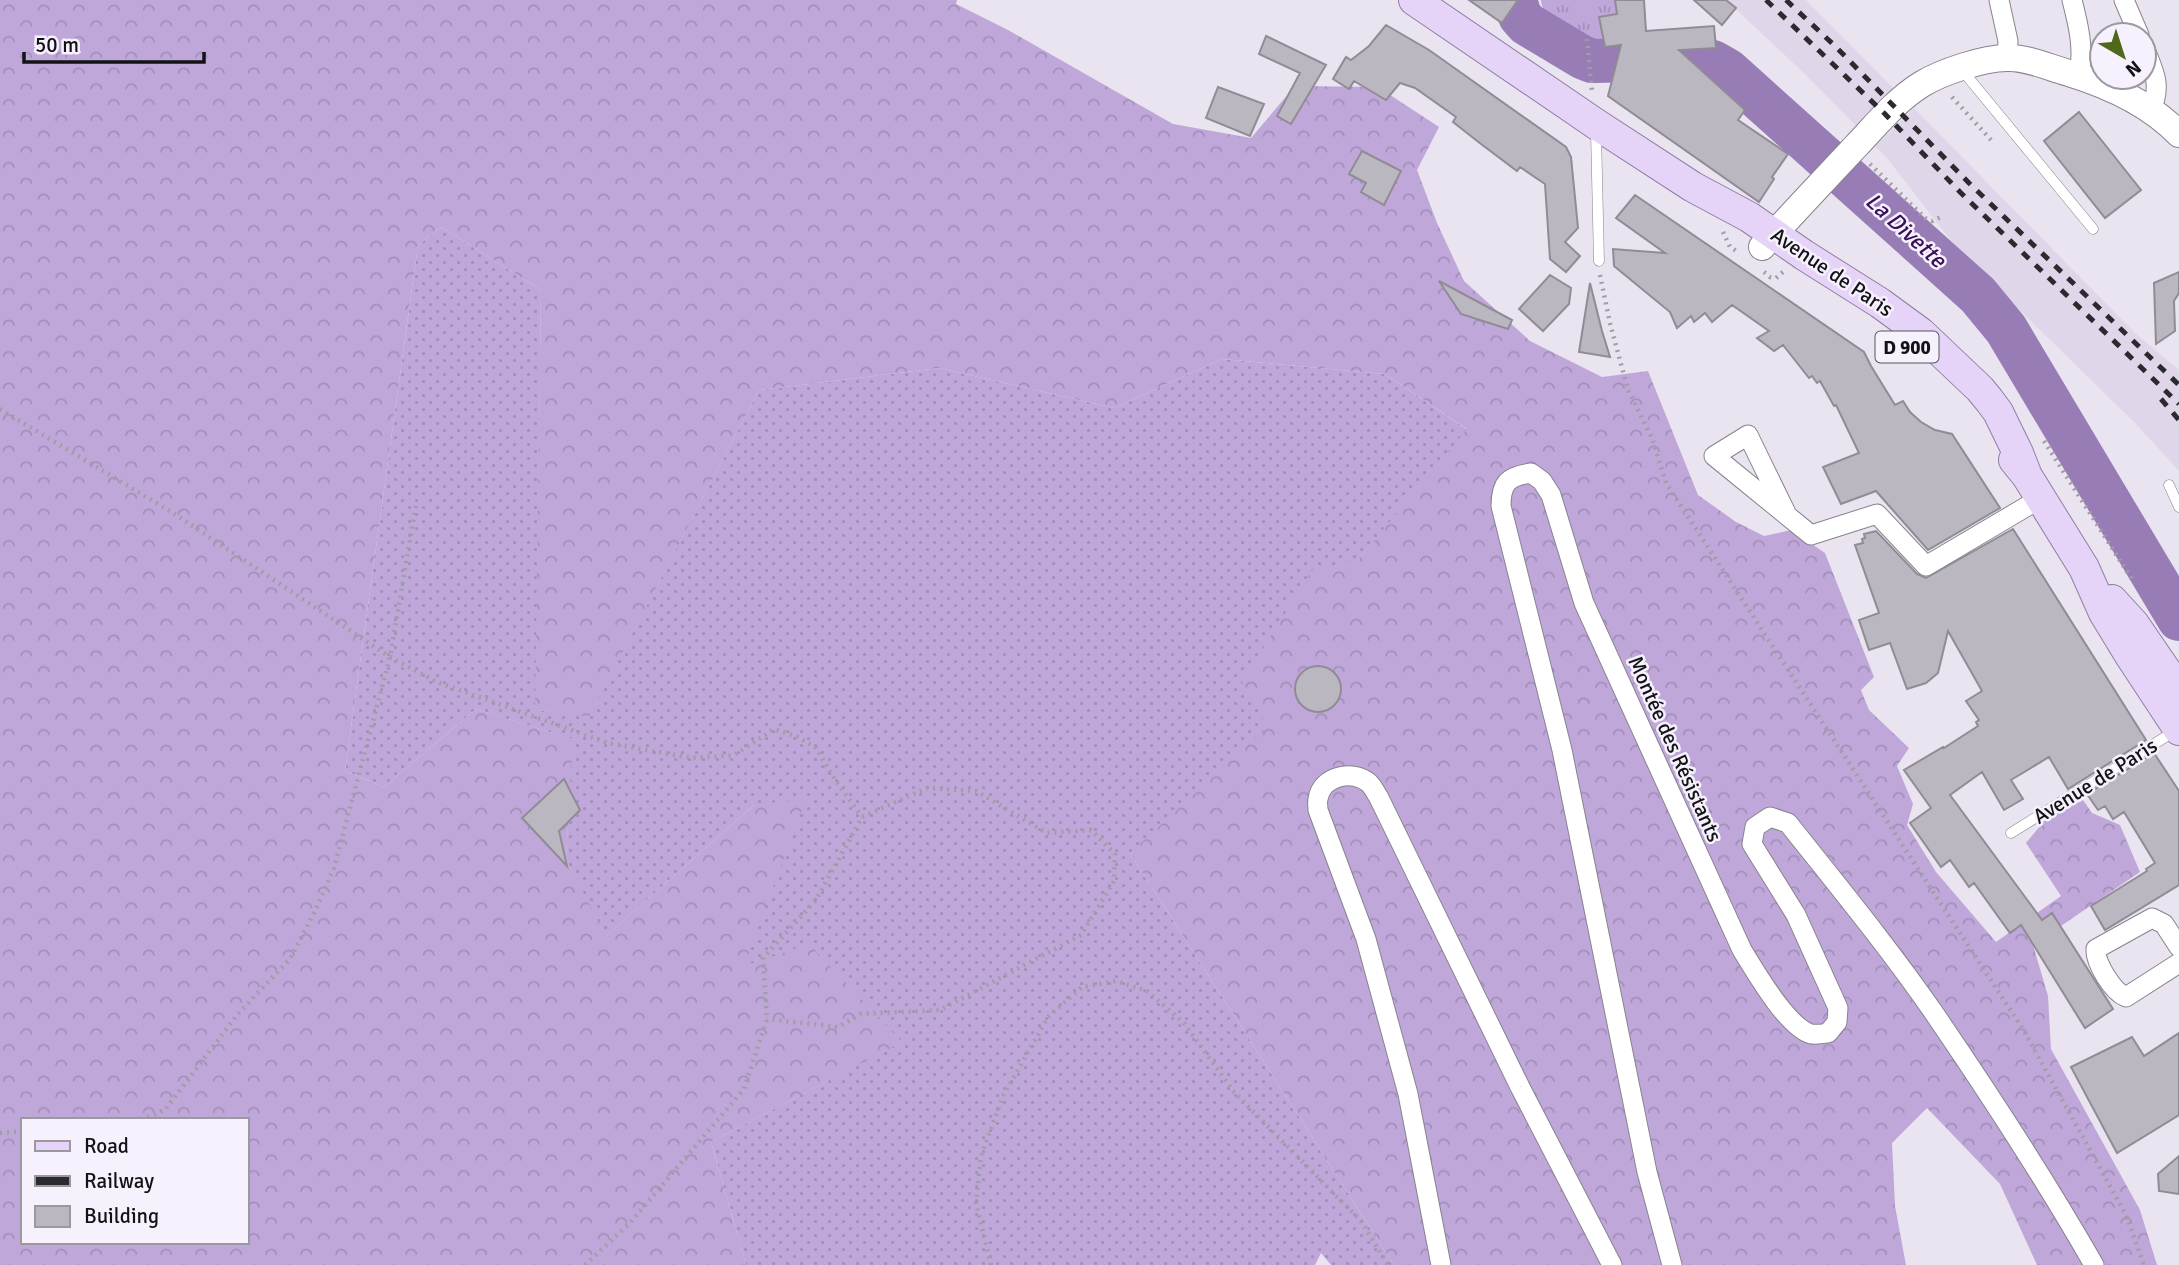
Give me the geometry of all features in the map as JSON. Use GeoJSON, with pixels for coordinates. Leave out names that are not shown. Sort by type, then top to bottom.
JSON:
{"type":"FeatureCollection","features":[{"type":"Feature","properties":{"kind":"main road","name":"Avenue de Paris"},"geometry":{"type":"LineString","coordinates":[[1415,0],[1595,124],[1693,187],[1740,231],[1768,240],[1880,303],[1949,358],[1980,389],[1998,412],[2034,487],[2084,568],[2104,613],[2178,729]]}},
{"type":"Feature","properties":{"kind":"main road","name":"Avenue de Paris"},"geometry":{"type":"LineString","coordinates":[[2084,568],[2134,624],[2179,690]]}},
{"type":"Feature","properties":{"kind":"street"},"geometry":{"type":"LineString","coordinates":[[1998,0],[2008,41],[2007,58]]}},
{"type":"Feature","properties":{"kind":"street"},"geometry":{"type":"LineString","coordinates":[[2072,0],[2082,38],[2079,76]]}},
{"type":"Feature","properties":{"kind":"street"},"geometry":{"type":"LineString","coordinates":[[2124,0],[2133,21]]}},
{"type":"Feature","properties":{"kind":"street"},"geometry":{"type":"LineString","coordinates":[[1768,240],[1904,98],[1921,85],[1960,67],[2007,58],[2025,60],[2079,76],[2113,89],[2151,111],[2179,134]]}},
{"type":"Feature","properties":{"kind":"street"},"geometry":{"type":"LineString","coordinates":[[2151,111],[2157,91]]}},
{"type":"Feature","properties":{"kind":"street","name":"Montée des Résistants"},"geometry":{"type":"LineString","coordinates":[[1672,1265],[1647,1172],[1562,750],[1501,506],[1501,491],[1517,474],[1531,473],[1542,481],[1550,495],[1584,603],[1742,950],[1773,1000],[1803,1030],[1813,1035],[1828,1034],[1837,1022],[1838,1008],[1796,915],[1752,844],[1755,827],[1770,817],[1788,823],[1871,928],[1933,1013],[2060,1207],[2094,1265]]}},
{"type":"Feature","properties":{"kind":"street"},"geometry":{"type":"LineString","coordinates":[[1786,513],[1811,535],[1877,514],[1926,566],[2034,487]]}},
{"type":"Feature","properties":{"kind":"street"},"geometry":{"type":"LineString","coordinates":[[1441,1265],[1401,1068],[1366,939],[1318,810],[1318,796],[1327,782],[1341,776],[1354,776],[1368,783],[1379,798],[1520,1087],[1612,1265]]}},
{"type":"Feature","properties":{"kind":"street"},"geometry":{"type":"LineString","coordinates":[[2179,947],[2164,924],[2152,918],[2096,949],[2095,957],[2118,993],[2126,996],[2179,963]]}},
{"type":"Feature","properties":{"kind":"lane"},"geometry":{"type":"LineString","coordinates":[[1960,67],[2093,229]]}},
{"type":"Feature","properties":{"kind":"lane"},"geometry":{"type":"LineString","coordinates":[[1595,124],[1598,261]]}},
{"type":"Feature","properties":{"kind":"lane"},"geometry":{"type":"LineString","coordinates":[[2169,485],[2179,507]]}},
{"type":"Feature","properties":{"kind":"lane","name":"Avenue de Paris"},"geometry":{"type":"LineString","coordinates":[[2011,833],[2178,729]]}},
{"type":"Feature","properties":{"kind":"path"},"geometry":{"type":"LineString","coordinates":[[1587,39],[1592,84]]}},
{"type":"Feature","properties":{"kind":"path"},"geometry":{"type":"LineString","coordinates":[[1935,78],[1991,140]]}},
{"type":"Feature","properties":{"kind":"path"},"geometry":{"type":"LineString","coordinates":[[1854,148],[1925,218],[1932,220],[1941,217]]}},
{"type":"Feature","properties":{"kind":"path"},"geometry":{"type":"LineString","coordinates":[[1598,261],[1610,323],[1628,390],[1652,438],[1666,483],[2024,1031],[2126,1215],[2144,1265]]}},
{"type":"Feature","properties":{"kind":"path"},"geometry":{"type":"LineString","coordinates":[[0,409],[173,513],[390,657],[437,682],[608,743],[692,758],[734,755],[775,729],[798,737],[816,748],[862,817]]}},
{"type":"Feature","properties":{"kind":"path"},"geometry":{"type":"LineString","coordinates":[[146,1118],[165,1110],[237,1015],[289,959],[334,868],[390,657],[416,505]]}},
{"type":"Feature","properties":{"kind":"path"},"geometry":{"type":"LineString","coordinates":[[585,1265],[629,1224],[744,1089],[767,1019],[763,958],[816,900],[862,817],[927,788],[976,791],[1046,833],[1091,830],[1115,854],[1114,881],[1081,935],[940,1010],[861,1014],[838,1027],[767,1019]]}},
{"type":"Feature","properties":{"kind":"path"},"geometry":{"type":"LineString","coordinates":[[991,1265],[976,1203],[981,1156],[1003,1096],[1048,1017],[1082,987],[1116,981],[1147,991],[1184,1023],[1234,1091],[1361,1221],[1388,1265]]}},
{"type":"Feature","properties":{"kind":"path"},"geometry":{"type":"LineString","coordinates":[[0,1133],[21,1131]]}},
{"type":"Feature","properties":{"kind":"shaded area"},"geometry":{"type":"Polygon","coordinates":[[[1726,0],[1806,0],[1894,89],[1857,127],[1726,0]]]}},
{"type":"Feature","properties":{"kind":"shaded area"},"geometry":{"type":"Polygon","coordinates":[[[1914,108],[2137,335],[2179,370],[2179,471],[2135,423],[1959,251],[1875,146],[1914,108]]]}},
{"type":"Feature","properties":{"kind":"green space"},"geometry":{"type":"Polygon","coordinates":[[[0,0],[957,0],[956,4],[1008,30],[1173,124],[1251,138],[1295,86],[1378,87],[1439,127],[1417,170],[1437,223],[1464,281],[1530,341],[1602,377],[1648,371],[1698,495],[1736,522],[1764,536],[1791,530],[1825,553],[1874,677],[1861,690],[1869,710],[1909,748],[1897,766],[1913,804],[1907,825],[1936,872],[1996,942],[2061,896],[2026,843],[2045,820],[2083,800],[2092,813],[2120,825],[2140,872],[2033,945],[2048,996],[2051,1049],[2140,1210],[2157,1265],[2037,1265],[2000,1184],[1927,1108],[1892,1143],[1895,1206],[1906,1265],[1394,1265],[1130,853],[1268,727],[1242,682],[1312,570],[1358,560],[1467,429],[1385,374],[1222,359],[1114,408],[939,368],[759,390],[589,717],[535,710],[541,290],[441,227],[418,245],[345,771],[384,787],[476,709],[573,739],[566,860],[606,936],[754,805],[806,798],[744,966],[809,944],[902,1042],[711,1142],[746,1265],[0,1265],[0,0]]]}},
{"type":"Feature","properties":{"kind":"green space"},"geometry":{"type":"Polygon","coordinates":[[[1541,0],[1615,0],[1624,5],[1603,39],[1590,39],[1571,35],[1557,26],[1546,14],[1541,0]]]}},
{"type":"Feature","properties":{"kind":"green space"},"geometry":{"type":"Polygon","coordinates":[[[441,227],[541,290],[536,710],[589,716],[759,390],[939,368],[1114,408],[1222,359],[1385,374],[1468,430],[1358,560],[1403,758],[1130,853],[1394,1265],[1331,1265],[1321,1253],[1315,1265],[746,1265],[711,1142],[901,1042],[743,967],[754,805],[605,937],[566,860],[572,739],[476,709],[384,787],[345,771],[418,245],[441,227]]]}},
{"type":"Feature","properties":{"kind":"building"},"geometry":{"type":"Polygon","coordinates":[[[1469,0],[1518,0],[1502,23],[1469,0]]]}},
{"type":"Feature","properties":{"kind":"building"},"geometry":{"type":"Polygon","coordinates":[[[1615,0],[1644,0],[1646,31],[1714,26],[1716,48],[1679,50],[1745,110],[1738,120],[1788,154],[1759,202],[1608,96],[1621,45],[1605,47],[1599,17],[1617,14],[1615,0]]]}},
{"type":"Feature","properties":{"kind":"building"},"geometry":{"type":"Polygon","coordinates":[[[1694,0],[1726,0],[1736,8],[1722,25],[1694,0]]]}},
{"type":"Feature","properties":{"kind":"building"},"geometry":{"type":"Polygon","coordinates":[[[1386,25],[1429,50],[1566,147],[1571,157],[1578,228],[1565,242],[1580,256],[1566,272],[1550,259],[1545,184],[1520,167],[1517,171],[1453,122],[1456,117],[1415,88],[1400,83],[1386,100],[1354,81],[1349,89],[1333,79],[1346,57],[1351,60],[1369,46],[1386,25]]]}},
{"type":"Feature","properties":{"kind":"building"},"geometry":{"type":"Polygon","coordinates":[[[1266,36],[1326,65],[1291,124],[1277,116],[1300,73],[1259,54],[1266,36]]]}},
{"type":"Feature","properties":{"kind":"building"},"geometry":{"type":"Polygon","coordinates":[[[1218,87],[1264,104],[1250,136],[1206,118],[1218,87]]]}},
{"type":"Feature","properties":{"kind":"building"},"geometry":{"type":"Polygon","coordinates":[[[2079,112],[2141,190],[2105,218],[2044,141],[2079,112]]]}},
{"type":"Feature","properties":{"kind":"building"},"geometry":{"type":"Polygon","coordinates":[[[1362,151],[1401,171],[1384,205],[1361,192],[1366,183],[1349,174],[1362,151]]]}},
{"type":"Feature","properties":{"kind":"building"},"geometry":{"type":"Polygon","coordinates":[[[1635,195],[1864,352],[1895,405],[1903,401],[1921,422],[1935,430],[1952,434],[2000,508],[1928,550],[1876,491],[1841,504],[1823,467],[1859,453],[1836,405],[1834,406],[1820,381],[1817,383],[1812,376],[1809,378],[1783,345],[1774,351],[1757,338],[1769,331],[1732,305],[1712,322],[1705,313],[1694,322],[1691,316],[1677,328],[1670,312],[1614,266],[1613,249],[1665,253],[1616,218],[1635,195]]]}},
{"type":"Feature","properties":{"kind":"building"},"geometry":{"type":"Polygon","coordinates":[[[2179,272],[2179,293],[2174,301],[2175,331],[2156,344],[2154,283],[2179,272]]]}},
{"type":"Feature","properties":{"kind":"building"},"geometry":{"type":"Polygon","coordinates":[[[1550,275],[1571,288],[1569,304],[1543,331],[1519,309],[1550,275]]]}},
{"type":"Feature","properties":{"kind":"building"},"geometry":{"type":"Polygon","coordinates":[[[1439,281],[1512,320],[1508,329],[1461,314],[1439,281]]]}},
{"type":"Feature","properties":{"kind":"building"},"geometry":{"type":"Polygon","coordinates":[[[1590,283],[1602,331],[1610,357],[1579,352],[1590,283]]]}},
{"type":"Feature","properties":{"kind":"building"},"geometry":{"type":"Polygon","coordinates":[[[2013,529],[2146,740],[2068,789],[2049,757],[2011,780],[2023,799],[2004,810],[1982,772],[1950,795],[2042,920],[2052,913],[2113,1009],[2085,1028],[2021,925],[2010,933],[1974,883],[1969,887],[1950,860],[1941,867],[1910,823],[1931,808],[1904,770],[1978,726],[1976,722],[1979,720],[1966,701],[1982,691],[1948,631],[1938,673],[1926,683],[1907,689],[1890,643],[1869,650],[1859,620],[1879,613],[1855,545],[1863,543],[1864,534],[1876,531],[1917,574],[1926,578],[2013,529]]]}},
{"type":"Feature","properties":{"kind":"building"},"geometry":{"type":"Polygon","coordinates":[[[1318,666],[1334,673],[1341,689],[1334,705],[1318,712],[1302,705],[1295,689],[1302,673],[1318,666]]]}},
{"type":"Feature","properties":{"kind":"building"},"geometry":{"type":"Polygon","coordinates":[[[2154,753],[2179,791],[2179,885],[2105,930],[2091,906],[2147,871],[2146,869],[2155,863],[2124,812],[2113,819],[2105,806],[2098,810],[2087,794],[2154,753]]]}},
{"type":"Feature","properties":{"kind":"building"},"geometry":{"type":"Polygon","coordinates":[[[564,779],[580,810],[559,831],[567,866],[522,818],[564,779]]]}},
{"type":"Feature","properties":{"kind":"building"},"geometry":{"type":"Polygon","coordinates":[[[2179,1033],[2179,1115],[2117,1153],[2071,1067],[2132,1037],[2144,1056],[2179,1033]]]}},
{"type":"Feature","properties":{"kind":"building"},"geometry":{"type":"Polygon","coordinates":[[[2179,1156],[2179,1194],[2159,1191],[2158,1174],[2179,1156]]]}},
{"type":"Feature","properties":{"kind":"waterway","name":"La Divette"},"geometry":{"type":"LineString","coordinates":[[1515,0],[1520,16],[1527,24],[1592,61],[1698,59],[1713,62],[1727,70],[1978,295],[2006,329],[2179,619]]}},
{"type":"Feature","properties":{"kind":"railway"},"geometry":{"type":"LineString","coordinates":[[1766,0],[2179,404]]}},
{"type":"Feature","properties":{"kind":"railway"},"geometry":{"type":"LineString","coordinates":[[1786,0],[1835,46],[1969,183],[2179,385]]}},
{"type":"Feature","properties":{"kind":"railway"},"geometry":{"type":"LineString","coordinates":[[2161,399],[2179,420]]}}]}
